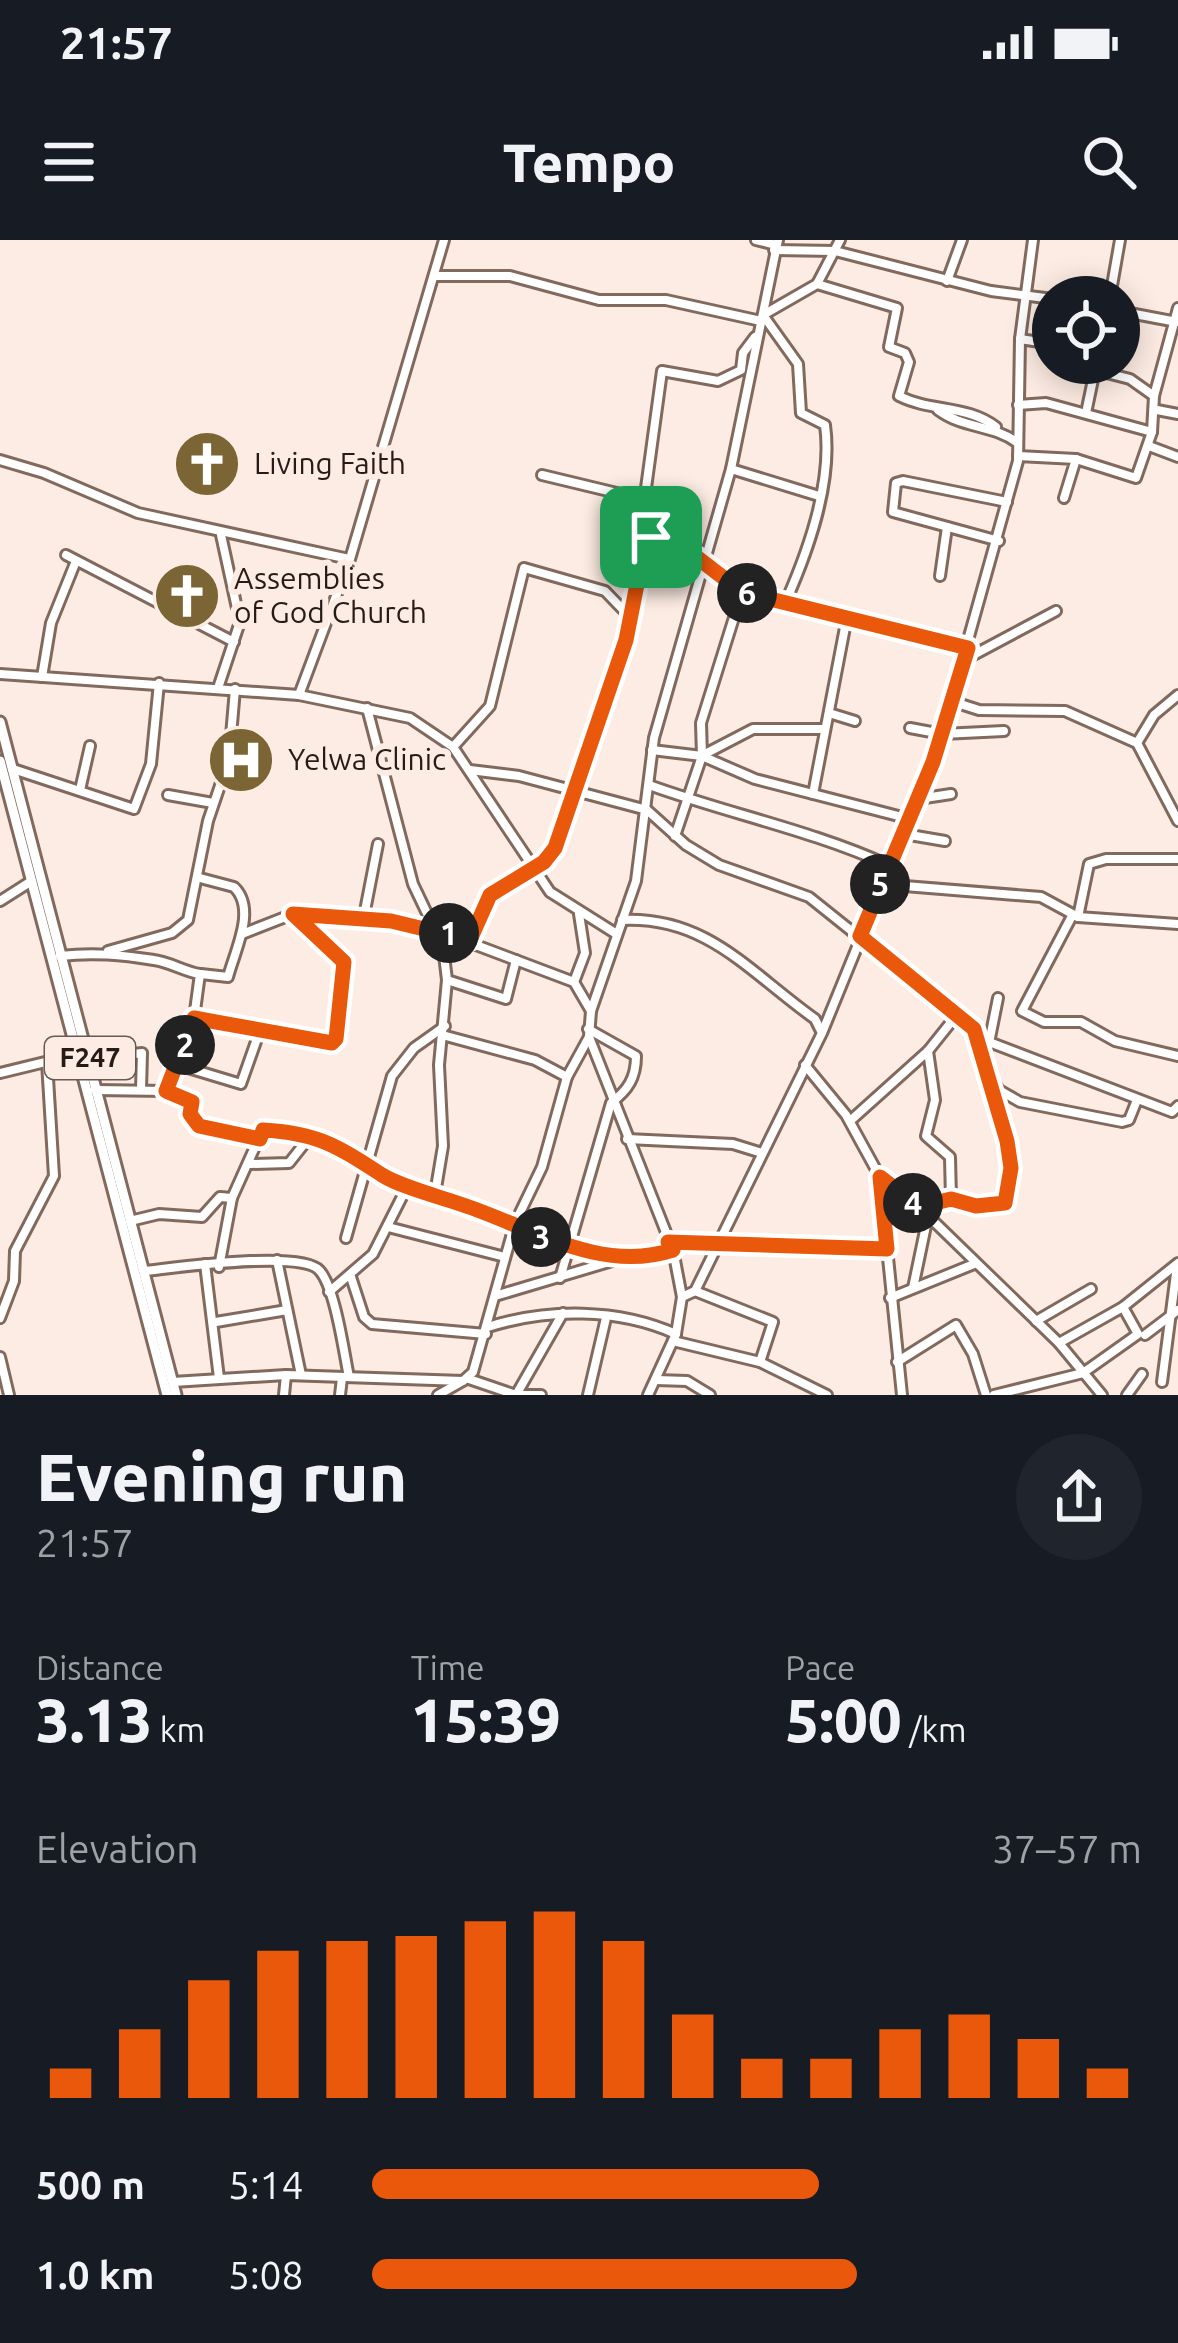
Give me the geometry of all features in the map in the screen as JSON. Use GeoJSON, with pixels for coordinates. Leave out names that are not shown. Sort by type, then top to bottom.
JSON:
{"type":"FeatureCollection","features":[{"type":"Feature","properties":{"kind":"main road","name":"F247"},"geometry":{"type":"LineString","coordinates":[[0,722],[30,882],[171,1395]]}},
{"type":"Feature","properties":{"kind":"main road","name":"F247"},"geometry":{"type":"LineString","coordinates":[[0,761],[90,1059],[173,1382],[171,1395]]}},
{"type":"Feature","properties":{"kind":"street"},"geometry":{"type":"LineString","coordinates":[[299,695],[350,559],[445,240]]}},
{"type":"Feature","properties":{"kind":"street"},"geometry":{"type":"LineString","coordinates":[[756,240],[835,251],[991,292],[1032,294]]}},
{"type":"Feature","properties":{"kind":"street"},"geometry":{"type":"LineString","coordinates":[[470,940],[490,895],[531,870],[555,848],[572,788],[596,732],[651,537],[646,488],[662,371],[718,381],[741,370],[743,353],[761,322],[817,284],[840,240]]}},
{"type":"Feature","properties":{"kind":"street"},"geometry":{"type":"LineString","coordinates":[[947,281],[962,240]]}},
{"type":"Feature","properties":{"kind":"street"},"geometry":{"type":"LineString","coordinates":[[682,1297],[695,1291],[822,1034],[942,734],[999,541],[1018,456],[1020,339],[1033,240]]}},
{"type":"Feature","properties":{"kind":"street"},"geometry":{"type":"LineString","coordinates":[[1114,276],[1120,240]]}},
{"type":"Feature","properties":{"kind":"street"},"geometry":{"type":"LineString","coordinates":[[438,1395],[466,1380],[486,1331],[515,1223],[542,1167],[567,1077],[588,1032],[615,933],[636,881],[652,750],[731,469],[777,243]]}},
{"type":"Feature","properties":{"kind":"street"},"geometry":{"type":"LineString","coordinates":[[434,276],[509,276],[599,300],[666,301],[761,322],[798,364],[801,413],[825,424],[829,453],[803,562],[787,602]]}},
{"type":"Feature","properties":{"kind":"street"},"geometry":{"type":"LineString","coordinates":[[817,284],[897,308],[889,347],[905,353],[909,362],[899,396],[936,409],[976,414],[1018,443]]}},
{"type":"Feature","properties":{"kind":"street"},"geometry":{"type":"LineString","coordinates":[[1018,456],[1076,459],[1136,478],[1149,446],[1157,410],[1154,396],[1178,308]]}},
{"type":"Feature","properties":{"kind":"street"},"geometry":{"type":"LineString","coordinates":[[1140,315],[1176,322]]}},
{"type":"Feature","properties":{"kind":"street"},"geometry":{"type":"LineString","coordinates":[[1020,339],[1032,341]]}},
{"type":"Feature","properties":{"kind":"street"},"geometry":{"type":"LineString","coordinates":[[1086,412],[1091,384]]}},
{"type":"Feature","properties":{"kind":"street"},"geometry":{"type":"LineString","coordinates":[[1137,384],[1154,396]]}},
{"type":"Feature","properties":{"kind":"street"},"geometry":{"type":"LineString","coordinates":[[1018,405],[1046,404],[1086,412],[1152,432]]}},
{"type":"Feature","properties":{"kind":"street"},"geometry":{"type":"LineString","coordinates":[[1157,410],[1178,414]]}},
{"type":"Feature","properties":{"kind":"street"},"geometry":{"type":"LineString","coordinates":[[1149,446],[1178,457]]}},
{"type":"Feature","properties":{"kind":"street"},"geometry":{"type":"LineString","coordinates":[[1064,498],[1076,459]]}},
{"type":"Feature","properties":{"kind":"street"},"geometry":{"type":"LineString","coordinates":[[0,460],[44,472],[127,510],[221,535],[350,559]]}},
{"type":"Feature","properties":{"kind":"street"},"geometry":{"type":"LineString","coordinates":[[731,469],[819,496]]}},
{"type":"Feature","properties":{"kind":"street"},"geometry":{"type":"LineString","coordinates":[[542,475],[650,501]]}},
{"type":"Feature","properties":{"kind":"street"},"geometry":{"type":"LineString","coordinates":[[999,541],[892,512],[896,483],[1007,502]]}},
{"type":"Feature","properties":{"kind":"street"},"geometry":{"type":"LineString","coordinates":[[940,576],[947,526]]}},
{"type":"Feature","properties":{"kind":"street"},"geometry":{"type":"LineString","coordinates":[[651,537],[664,530],[742,592],[968,648]]}},
{"type":"Feature","properties":{"kind":"street"},"geometry":{"type":"LineString","coordinates":[[218,688],[240,622],[221,535]]}},
{"type":"Feature","properties":{"kind":"street"},"geometry":{"type":"LineString","coordinates":[[66,555],[234,643]]}},
{"type":"Feature","properties":{"kind":"street"},"geometry":{"type":"LineString","coordinates":[[42,676],[51,623],[76,561]]}},
{"type":"Feature","properties":{"kind":"street"},"geometry":{"type":"LineString","coordinates":[[453,747],[490,706],[524,568],[605,591],[631,618]]}},
{"type":"Feature","properties":{"kind":"street"},"geometry":{"type":"LineString","coordinates":[[675,836],[701,756],[701,723],[742,592]]}},
{"type":"Feature","properties":{"kind":"street"},"geometry":{"type":"LineString","coordinates":[[964,660],[1056,611]]}},
{"type":"Feature","properties":{"kind":"street"},"geometry":{"type":"LineString","coordinates":[[813,794],[847,617]]}},
{"type":"Feature","properties":{"kind":"street"},"geometry":{"type":"LineString","coordinates":[[0,674],[299,695],[410,718],[453,747],[531,870],[579,914],[615,933]]}},
{"type":"Feature","properties":{"kind":"street"},"geometry":{"type":"LineString","coordinates":[[6,772],[134,809],[140,802],[155,737],[159,683]]}},
{"type":"Feature","properties":{"kind":"street"},"geometry":{"type":"LineString","coordinates":[[60,956],[108,951],[179,930],[196,903],[213,803],[229,759],[235,689]]}},
{"type":"Feature","properties":{"kind":"street"},"geometry":{"type":"LineString","coordinates":[[1137,742],[1177,694]]}},
{"type":"Feature","properties":{"kind":"street"},"geometry":{"type":"LineString","coordinates":[[951,701],[979,710],[1065,711],[1137,742],[1178,821]]}},
{"type":"Feature","properties":{"kind":"street"},"geometry":{"type":"LineString","coordinates":[[367,708],[412,884],[436,930],[447,980],[446,1031],[439,1065],[442,1146],[435,1194]]}},
{"type":"Feature","properties":{"kind":"street"},"geometry":{"type":"LineString","coordinates":[[829,713],[855,721]]}},
{"type":"Feature","properties":{"kind":"street"},"geometry":{"type":"LineString","coordinates":[[701,756],[754,728],[825,729]]}},
{"type":"Feature","properties":{"kind":"street"},"geometry":{"type":"LineString","coordinates":[[910,728],[942,734],[1004,730]]}},
{"type":"Feature","properties":{"kind":"street"},"geometry":{"type":"LineString","coordinates":[[80,790],[90,746]]}},
{"type":"Feature","properties":{"kind":"street"},"geometry":{"type":"LineString","coordinates":[[652,750],[701,756],[755,779],[910,819]]}},
{"type":"Feature","properties":{"kind":"street"},"geometry":{"type":"LineString","coordinates":[[470,770],[572,788],[646,810],[719,865],[808,897],[976,1036],[1136,1100],[1172,1112],[1178,1106]]}},
{"type":"Feature","properties":{"kind":"street"},"geometry":{"type":"LineString","coordinates":[[650,785],[826,837],[888,865]]}},
{"type":"Feature","properties":{"kind":"street"},"geometry":{"type":"LineString","coordinates":[[918,800],[951,794]]}},
{"type":"Feature","properties":{"kind":"street"},"geometry":{"type":"LineString","coordinates":[[167,795],[213,803]]}},
{"type":"Feature","properties":{"kind":"street"},"geometry":{"type":"LineString","coordinates":[[904,834],[945,841]]}},
{"type":"Feature","properties":{"kind":"street"},"geometry":{"type":"LineString","coordinates":[[363,921],[378,844]]}},
{"type":"Feature","properties":{"kind":"street"},"geometry":{"type":"LineString","coordinates":[[1178,859],[1089,864],[1075,917],[1022,1011],[1044,1022],[1081,1022],[1114,1041],[1178,1056]]}},
{"type":"Feature","properties":{"kind":"street"},"geometry":{"type":"LineString","coordinates":[[108,951],[123,960],[154,959],[226,979],[242,934],[240,890],[200,878]]}},
{"type":"Feature","properties":{"kind":"street"},"geometry":{"type":"LineString","coordinates":[[0,901],[30,882]]}},
{"type":"Feature","properties":{"kind":"street"},"geometry":{"type":"LineString","coordinates":[[880,884],[1041,897],[1075,917],[1178,924]]}},
{"type":"Feature","properties":{"kind":"street"},"geometry":{"type":"LineString","coordinates":[[242,934],[293,914],[363,921],[436,930],[574,982],[603,973]]}},
{"type":"Feature","properties":{"kind":"street"},"geometry":{"type":"LineString","coordinates":[[194,1018],[259,1033],[332,1043],[336,1039],[344,962],[293,914]]}},
{"type":"Feature","properties":{"kind":"street"},"geometry":{"type":"LineString","coordinates":[[579,914],[584,953],[574,982],[591,1011]]}},
{"type":"Feature","properties":{"kind":"street"},"geometry":{"type":"LineString","coordinates":[[622,920],[666,919],[715,939],[743,968],[814,1019],[822,1034]]}},
{"type":"Feature","properties":{"kind":"street"},"geometry":{"type":"LineString","coordinates":[[447,980],[506,998],[516,960]]}},
{"type":"Feature","properties":{"kind":"street"},"geometry":{"type":"LineString","coordinates":[[166,1091],[194,1018],[200,974]]}},
{"type":"Feature","properties":{"kind":"street"},"geometry":{"type":"LineString","coordinates":[[990,1038],[998,998]]}},
{"type":"Feature","properties":{"kind":"street"},"geometry":{"type":"LineString","coordinates":[[850,1121],[928,1051],[956,1016]]}},
{"type":"Feature","properties":{"kind":"street"},"geometry":{"type":"LineString","coordinates":[[346,1238],[392,1076],[414,1048],[446,1031],[535,1060],[567,1077]]}},
{"type":"Feature","properties":{"kind":"street"},"geometry":{"type":"LineString","coordinates":[[588,1032],[611,1103],[671,1246],[682,1297],[674,1337],[648,1395]]}},
{"type":"Feature","properties":{"kind":"street"},"geometry":{"type":"LineString","coordinates":[[560,1278],[572,1248],[582,1187],[611,1103],[631,1085],[636,1056],[588,1032]]}},
{"type":"Feature","properties":{"kind":"street"},"geometry":{"type":"LineString","coordinates":[[178,1065],[241,1084],[259,1033]]}},
{"type":"Feature","properties":{"kind":"street"},"geometry":{"type":"LineString","coordinates":[[919,1207],[951,1199],[976,1206],[1005,1203],[1010,1160],[993,1084],[980,1064],[976,1036]]}},
{"type":"Feature","properties":{"kind":"street"},"geometry":{"type":"LineString","coordinates":[[928,1051],[935,1100],[926,1136],[950,1157],[951,1199]]}},
{"type":"Feature","properties":{"kind":"street"},"geometry":{"type":"LineString","coordinates":[[90,1059],[142,1053],[141,1090]]}},
{"type":"Feature","properties":{"kind":"street"},"geometry":{"type":"LineString","coordinates":[[0,1072],[78,1054]]}},
{"type":"Feature","properties":{"kind":"street"},"geometry":{"type":"LineString","coordinates":[[0,1318],[14,1281],[15,1250],[54,1176],[47,1062]]}},
{"type":"Feature","properties":{"kind":"street"},"geometry":{"type":"LineString","coordinates":[[805,1065],[850,1121],[880,1177],[902,1395]]}},
{"type":"Feature","properties":{"kind":"street"},"geometry":{"type":"LineString","coordinates":[[993,1084],[1020,1102],[1094,1120],[1129,1120],[1136,1100]]}},
{"type":"Feature","properties":{"kind":"street"},"geometry":{"type":"LineString","coordinates":[[95,1090],[166,1091],[192,1102],[190,1114],[199,1126],[260,1139]]}},
{"type":"Feature","properties":{"kind":"street"},"geometry":{"type":"LineString","coordinates":[[219,1267],[232,1198],[263,1130],[313,1133],[386,1178],[572,1248],[629,1256]]}},
{"type":"Feature","properties":{"kind":"street"},"geometry":{"type":"LineString","coordinates":[[251,1164],[289,1163],[313,1133]]}},
{"type":"Feature","properties":{"kind":"street"},"geometry":{"type":"LineString","coordinates":[[627,1139],[734,1144],[763,1153]]}},
{"type":"Feature","properties":{"kind":"street"},"geometry":{"type":"LineString","coordinates":[[880,1177],[919,1207],[1059,1343],[1102,1395]]}},
{"type":"Feature","properties":{"kind":"street"},"geometry":{"type":"LineString","coordinates":[[329,1292],[351,1276],[388,1227],[409,1183]]}},
{"type":"Feature","properties":{"kind":"street"},"geometry":{"type":"LineString","coordinates":[[130,1221],[159,1214],[202,1217],[220,1197],[232,1198]]}},
{"type":"Feature","properties":{"kind":"street"},"geometry":{"type":"LineString","coordinates":[[912,1292],[928,1219]]}},
{"type":"Feature","properties":{"kind":"street"},"geometry":{"type":"LineString","coordinates":[[388,1227],[505,1257]]}},
{"type":"Feature","properties":{"kind":"street"},"geometry":{"type":"LineString","coordinates":[[493,1296],[671,1246],[887,1249]]}},
{"type":"Feature","properties":{"kind":"street"},"geometry":{"type":"LineString","coordinates":[[277,1260],[301,1375]]}},
{"type":"Feature","properties":{"kind":"street"},"geometry":{"type":"LineString","coordinates":[[144,1271],[277,1260],[318,1269],[329,1292],[346,1378],[340,1395]]}},
{"type":"Feature","properties":{"kind":"street"},"geometry":{"type":"LineString","coordinates":[[205,1264],[216,1322],[219,1378]]}},
{"type":"Feature","properties":{"kind":"street"},"geometry":{"type":"LineString","coordinates":[[890,1298],[974,1264]]}},
{"type":"Feature","properties":{"kind":"street"},"geometry":{"type":"LineString","coordinates":[[1059,1343],[1123,1307],[1177,1264]]}},
{"type":"Feature","properties":{"kind":"street"},"geometry":{"type":"LineString","coordinates":[[1162,1382],[1175,1310],[1177,1264]]}},
{"type":"Feature","properties":{"kind":"street"},"geometry":{"type":"LineString","coordinates":[[351,1276],[364,1317],[372,1324],[486,1331],[563,1313],[652,1322],[674,1337],[760,1361],[827,1395]]}},
{"type":"Feature","properties":{"kind":"street"},"geometry":{"type":"LineString","coordinates":[[1036,1322],[1091,1289]]}},
{"type":"Feature","properties":{"kind":"street"},"geometry":{"type":"LineString","coordinates":[[695,1291],[773,1322],[760,1361]]}},
{"type":"Feature","properties":{"kind":"street"},"geometry":{"type":"LineString","coordinates":[[897,1362],[956,1325],[990,1395],[1084,1372],[1138,1334],[1123,1307]]}},
{"type":"Feature","properties":{"kind":"street"},"geometry":{"type":"LineString","coordinates":[[216,1322],[287,1310]]}},
{"type":"Feature","properties":{"kind":"street"},"geometry":{"type":"LineString","coordinates":[[1144,1334],[1175,1310]]}},
{"type":"Feature","properties":{"kind":"street"},"geometry":{"type":"LineString","coordinates":[[516,1395],[563,1313]]}},
{"type":"Feature","properties":{"kind":"street"},"geometry":{"type":"LineString","coordinates":[[588,1395],[606,1318]]}},
{"type":"Feature","properties":{"kind":"street"},"geometry":{"type":"LineString","coordinates":[[0,1358],[9,1395]]}},
{"type":"Feature","properties":{"kind":"street"},"geometry":{"type":"LineString","coordinates":[[1127,1395],[1142,1374]]}},
{"type":"Feature","properties":{"kind":"street"},"geometry":{"type":"LineString","coordinates":[[173,1382],[286,1375],[466,1380],[516,1395],[538,1395]]}},
{"type":"Feature","properties":{"kind":"street"},"geometry":{"type":"LineString","coordinates":[[284,1395],[286,1375]]}},
{"type":"Feature","properties":{"kind":"street"},"geometry":{"type":"LineString","coordinates":[[466,1380],[474,1395]]}},
{"type":"Feature","properties":{"kind":"street"},"geometry":{"type":"LineString","coordinates":[[655,1380],[687,1381],[710,1395]]}},
{"type":"Feature","properties":{"kind":"place","name":"Living Faith"},"geometry":{"type":"Point","coordinates":[207,464]}},
{"type":"Feature","properties":{"kind":"place","name":"Assemblies of God Church"},"geometry":{"type":"Point","coordinates":[187,596]}},
{"type":"Feature","properties":{"kind":"place","name":"Yelwa Clinic"},"geometry":{"type":"Point","coordinates":[241,760]}},
{"type":"Feature","properties":{"kind":"route"},"geometry":{"type":"LineString","coordinates":[[664,530],[742,592],[830,610],[888,630],[968,648],[933,762],[860,936],[974,1029],[980,1064],[993,1084],[996,1112],[1007,1141],[1011,1168],[1005,1203],[976,1206],[951,1199],[919,1207],[880,1177],[887,1249],[779,1250],[668,1242],[673,1250],[634,1260],[551,1243],[515,1223],[386,1178],[313,1133],[263,1130],[260,1139],[199,1126],[190,1114],[192,1102],[166,1091],[194,1018],[259,1033],[332,1043],[336,1039],[344,962],[293,914],[319,920],[391,921],[470,940],[490,895],[544,862],[555,848],[572,788],[612,685],[651,537],[664,530]]}}]}
